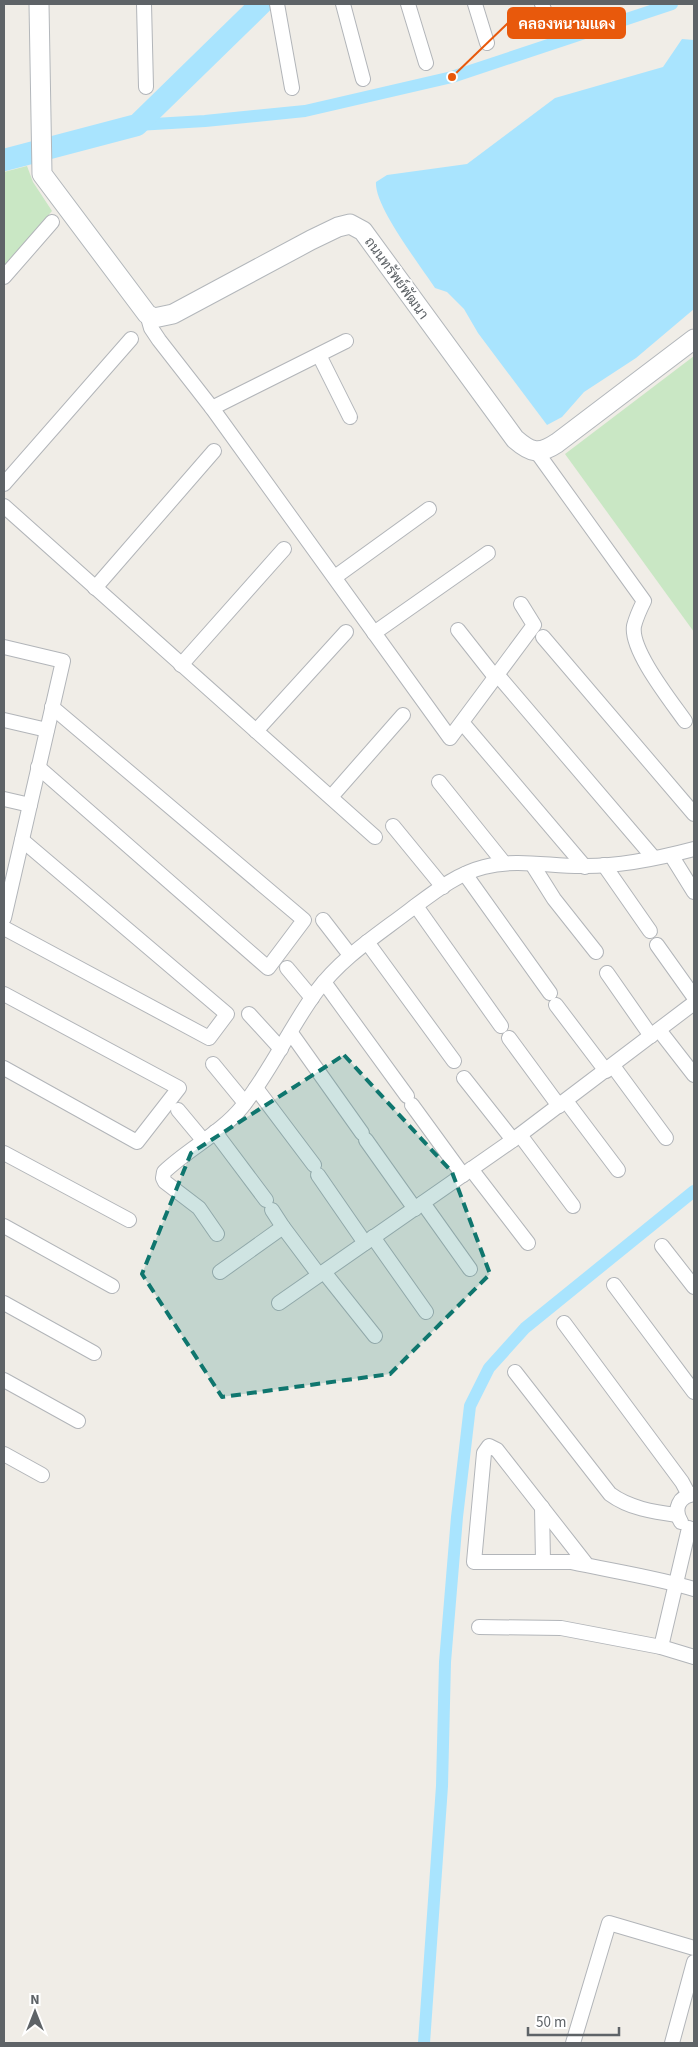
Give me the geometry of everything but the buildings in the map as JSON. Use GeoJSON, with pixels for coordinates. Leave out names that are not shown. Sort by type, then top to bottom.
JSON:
{"type":"FeatureCollection","features":[{"type":"Feature","properties":{"kind":"street"},"geometry":{"type":"LineString","coordinates":[[39,4],[41,169],[48,183],[148,314],[151,328],[155,334],[212,408],[450,738],[498,678],[534,625],[521,604]]}},
{"type":"Feature","properties":{"kind":"street"},"geometry":{"type":"LineString","coordinates":[[144,4],[146,88]]}},
{"type":"Feature","properties":{"kind":"street"},"geometry":{"type":"LineString","coordinates":[[277,4],[292,88]]}},
{"type":"Feature","properties":{"kind":"street"},"geometry":{"type":"LineString","coordinates":[[343,4],[363,79]]}},
{"type":"Feature","properties":{"kind":"street"},"geometry":{"type":"LineString","coordinates":[[408,4],[426,63]]}},
{"type":"Feature","properties":{"kind":"street"},"geometry":{"type":"LineString","coordinates":[[475,4],[487,43]]}},
{"type":"Feature","properties":{"kind":"street"},"geometry":{"type":"LineString","coordinates":[[542,4],[548,24]]}},
{"type":"Feature","properties":{"kind":"street"},"geometry":{"type":"LineString","coordinates":[[4,277],[52,222]]}},
{"type":"Feature","properties":{"kind":"street","name":"ถนนทรัพย์พัฒนา"},"geometry":{"type":"LineString","coordinates":[[148,314],[154,318],[173,314],[311,240],[338,227],[350,224],[363,231],[515,438],[525,447],[536,451]]}},
{"type":"Feature","properties":{"kind":"street"},"geometry":{"type":"LineString","coordinates":[[536,451],[546,450],[557,443],[694,338]]}},
{"type":"Feature","properties":{"kind":"street"},"geometry":{"type":"LineString","coordinates":[[4,484],[131,339]]}},
{"type":"Feature","properties":{"kind":"street"},"geometry":{"type":"LineString","coordinates":[[212,408],[346,341]]}},
{"type":"Feature","properties":{"kind":"street"},"geometry":{"type":"LineString","coordinates":[[319,355],[350,417]]}},
{"type":"Feature","properties":{"kind":"street"},"geometry":{"type":"LineString","coordinates":[[95,588],[214,451]]}},
{"type":"Feature","properties":{"kind":"street"},"geometry":{"type":"LineString","coordinates":[[536,451],[644,601],[634,628],[636,644],[643,659],[685,721]]}},
{"type":"Feature","properties":{"kind":"street"},"geometry":{"type":"LineString","coordinates":[[4,506],[375,837]]}},
{"type":"Feature","properties":{"kind":"street"},"geometry":{"type":"LineString","coordinates":[[335,577],[429,509]]}},
{"type":"Feature","properties":{"kind":"street"},"geometry":{"type":"LineString","coordinates":[[181,665],[284,549]]}},
{"type":"Feature","properties":{"kind":"street"},"geometry":{"type":"LineString","coordinates":[[374,633],[488,553]]}},
{"type":"Feature","properties":{"kind":"street"},"geometry":{"type":"LineString","coordinates":[[458,630],[653,857]]}},
{"type":"Feature","properties":{"kind":"street"},"geometry":{"type":"LineString","coordinates":[[256,731],[346,632]]}},
{"type":"Feature","properties":{"kind":"street"},"geometry":{"type":"LineString","coordinates":[[543,637],[694,814]]}},
{"type":"Feature","properties":{"kind":"street"},"geometry":{"type":"LineString","coordinates":[[4,647],[63,661],[22,840],[7,884],[4,918]]}},
{"type":"Feature","properties":{"kind":"street"},"geometry":{"type":"LineString","coordinates":[[38,767],[268,968],[304,920],[52,707]]}},
{"type":"Feature","properties":{"kind":"street"},"geometry":{"type":"LineString","coordinates":[[330,797],[403,715]]}},
{"type":"Feature","properties":{"kind":"street"},"geometry":{"type":"LineString","coordinates":[[4,720],[47,730]]}},
{"type":"Feature","properties":{"kind":"street"},"geometry":{"type":"LineString","coordinates":[[466,727],[585,866]]}},
{"type":"Feature","properties":{"kind":"street"},"geometry":{"type":"LineString","coordinates":[[439,782],[504,863]]}},
{"type":"Feature","properties":{"kind":"street"},"geometry":{"type":"LineString","coordinates":[[4,799],[30,805]]}},
{"type":"Feature","properties":{"kind":"street"},"geometry":{"type":"LineString","coordinates":[[393,826],[442,887]]}},
{"type":"Feature","properties":{"kind":"street"},"geometry":{"type":"LineString","coordinates":[[4,928],[209,1038],[227,1014],[22,840]]}},
{"type":"Feature","properties":{"kind":"street"},"geometry":{"type":"LineString","coordinates":[[217,1234],[199,1208],[176,1192],[162,1178],[164,1172],[228,1122],[245,1103],[312,998],[324,982],[350,955],[442,887],[465,874],[483,867],[504,863],[604,865],[671,855],[694,849]]}},
{"type":"Feature","properties":{"kind":"street"},"geometry":{"type":"LineString","coordinates":[[671,855],[694,892]]}},
{"type":"Feature","properties":{"kind":"street"},"geometry":{"type":"LineString","coordinates":[[532,864],[554,899],[596,952]]}},
{"type":"Feature","properties":{"kind":"street"},"geometry":{"type":"LineString","coordinates":[[604,865],[650,931]]}},
{"type":"Feature","properties":{"kind":"street"},"geometry":{"type":"LineString","coordinates":[[465,874],[553,999],[666,1138]]}},
{"type":"Feature","properties":{"kind":"street"},"geometry":{"type":"LineString","coordinates":[[416,906],[505,1032],[562,1104],[618,1170]]}},
{"type":"Feature","properties":{"kind":"street"},"geometry":{"type":"LineString","coordinates":[[323,920],[350,955]]}},
{"type":"Feature","properties":{"kind":"street"},"geometry":{"type":"LineString","coordinates":[[367,942],[454,1061]]}},
{"type":"Feature","properties":{"kind":"street"},"geometry":{"type":"LineString","coordinates":[[657,944],[694,997]]}},
{"type":"Feature","properties":{"kind":"street"},"geometry":{"type":"LineString","coordinates":[[287,968],[312,998]]}},
{"type":"Feature","properties":{"kind":"street"},"geometry":{"type":"LineString","coordinates":[[607,973],[655,1033],[694,1075]]}},
{"type":"Feature","properties":{"kind":"street"},"geometry":{"type":"LineString","coordinates":[[324,982],[410,1100],[467,1172],[528,1242]]}},
{"type":"Feature","properties":{"kind":"street"},"geometry":{"type":"LineString","coordinates":[[4,994],[179,1088],[136,1142],[4,1068]]}},
{"type":"Feature","properties":{"kind":"street"},"geometry":{"type":"LineString","coordinates":[[279,1303],[517,1137],[694,1003]]}},
{"type":"Feature","properties":{"kind":"street"},"geometry":{"type":"LineString","coordinates":[[249,1014],[281,1049]]}},
{"type":"Feature","properties":{"kind":"street"},"geometry":{"type":"LineString","coordinates":[[290,1033],[364,1136],[470,1269]]}},
{"type":"Feature","properties":{"kind":"street"},"geometry":{"type":"LineString","coordinates":[[213,1064],[245,1103]]}},
{"type":"Feature","properties":{"kind":"street"},"geometry":{"type":"LineString","coordinates":[[464,1078],[517,1137],[573,1206]]}},
{"type":"Feature","properties":{"kind":"street"},"geometry":{"type":"LineString","coordinates":[[256,1088],[369,1240],[426,1312]]}},
{"type":"Feature","properties":{"kind":"street"},"geometry":{"type":"LineString","coordinates":[[178,1110],[203,1140]]}},
{"type":"Feature","properties":{"kind":"street"},"geometry":{"type":"LineString","coordinates":[[215,1132],[283,1227],[375,1336]]}},
{"type":"Feature","properties":{"kind":"street"},"geometry":{"type":"LineString","coordinates":[[5,1157],[129,1220]]}},
{"type":"Feature","properties":{"kind":"street"},"geometry":{"type":"LineString","coordinates":[[4,1226],[112,1286]]}},
{"type":"Feature","properties":{"kind":"street"},"geometry":{"type":"LineString","coordinates":[[220,1272],[283,1227]]}},
{"type":"Feature","properties":{"kind":"street"},"geometry":{"type":"LineString","coordinates":[[662,1246],[694,1287]]}},
{"type":"Feature","properties":{"kind":"street"},"geometry":{"type":"LineString","coordinates":[[614,1285],[694,1392]]}},
{"type":"Feature","properties":{"kind":"street"},"geometry":{"type":"LineString","coordinates":[[4,1303],[94,1353]]}},
{"type":"Feature","properties":{"kind":"street"},"geometry":{"type":"LineString","coordinates":[[564,1323],[692,1495],[680,1501],[677,1508],[680,1522],[691,1528],[675,1584],[662,1648]]}},
{"type":"Feature","properties":{"kind":"street"},"geometry":{"type":"LineString","coordinates":[[515,1372],[610,1494],[620,1502],[677,1515]]}},
{"type":"Feature","properties":{"kind":"street"},"geometry":{"type":"LineString","coordinates":[[4,1380],[78,1421]]}},
{"type":"Feature","properties":{"kind":"street"},"geometry":{"type":"LineString","coordinates":[[587,1565],[497,1450],[489,1446],[484,1453],[474,1562],[571,1562],[694,1589]]}},
{"type":"Feature","properties":{"kind":"street"},"geometry":{"type":"LineString","coordinates":[[4,1454],[42,1475]]}},
{"type":"Feature","properties":{"kind":"street"},"geometry":{"type":"LineString","coordinates":[[542,1507],[543,1561]]}},
{"type":"Feature","properties":{"kind":"street"},"geometry":{"type":"LineString","coordinates":[[479,1627],[561,1628],[662,1648],[694,1657]]}},
{"type":"Feature","properties":{"kind":"street"},"geometry":{"type":"LineString","coordinates":[[574,2043],[609,1923],[694,1948]]}},
{"type":"Feature","properties":{"kind":"street"},"geometry":{"type":"LineString","coordinates":[[672,2043],[694,1962]]}},
{"type":"Feature","properties":{"kind":"highlighted area"},"geometry":{"type":"Polygon","coordinates":[[[344,1055],[452,1172],[490,1274],[390,1374],[222,1397],[142,1274],[191,1153],[344,1055]]]}},
{"type":"Feature","properties":{"kind":"green space"},"geometry":{"type":"Polygon","coordinates":[[[27,166],[33,182],[52,211],[4,266],[4,172],[27,166]]]}},
{"type":"Feature","properties":{"kind":"green space"},"geometry":{"type":"Polygon","coordinates":[[[694,356],[694,632],[565,454],[694,356]]]}},
{"type":"Feature","properties":{"kind":"water"},"geometry":{"type":"Polygon","coordinates":[[[682,39],[694,40],[694,309],[636,358],[584,392],[562,417],[547,425],[478,333],[464,309],[447,292],[435,288],[390,220],[377,193],[376,182],[387,175],[467,164],[555,98],[663,67],[682,39]]]}},
{"type":"Feature","properties":{"kind":"waterway"},"geometry":{"type":"LineString","coordinates":[[4,160],[137,125],[261,4]]}},
{"type":"Feature","properties":{"kind":"waterway"},"geometry":{"type":"LineString","coordinates":[[137,125],[205,121],[305,111],[452,77],[672,4]]}},
{"type":"Feature","properties":{"kind":"waterway"},"geometry":{"type":"LineString","coordinates":[[424,2043],[442,1786],[445,1662],[457,1517],[470,1406],[489,1368],[525,1328],[694,1191]]}},
{"type":"Feature","properties":{"kind":"place","name":"คลองหนามแดง"},"geometry":{"type":"Point","coordinates":[452,77]}}]}
